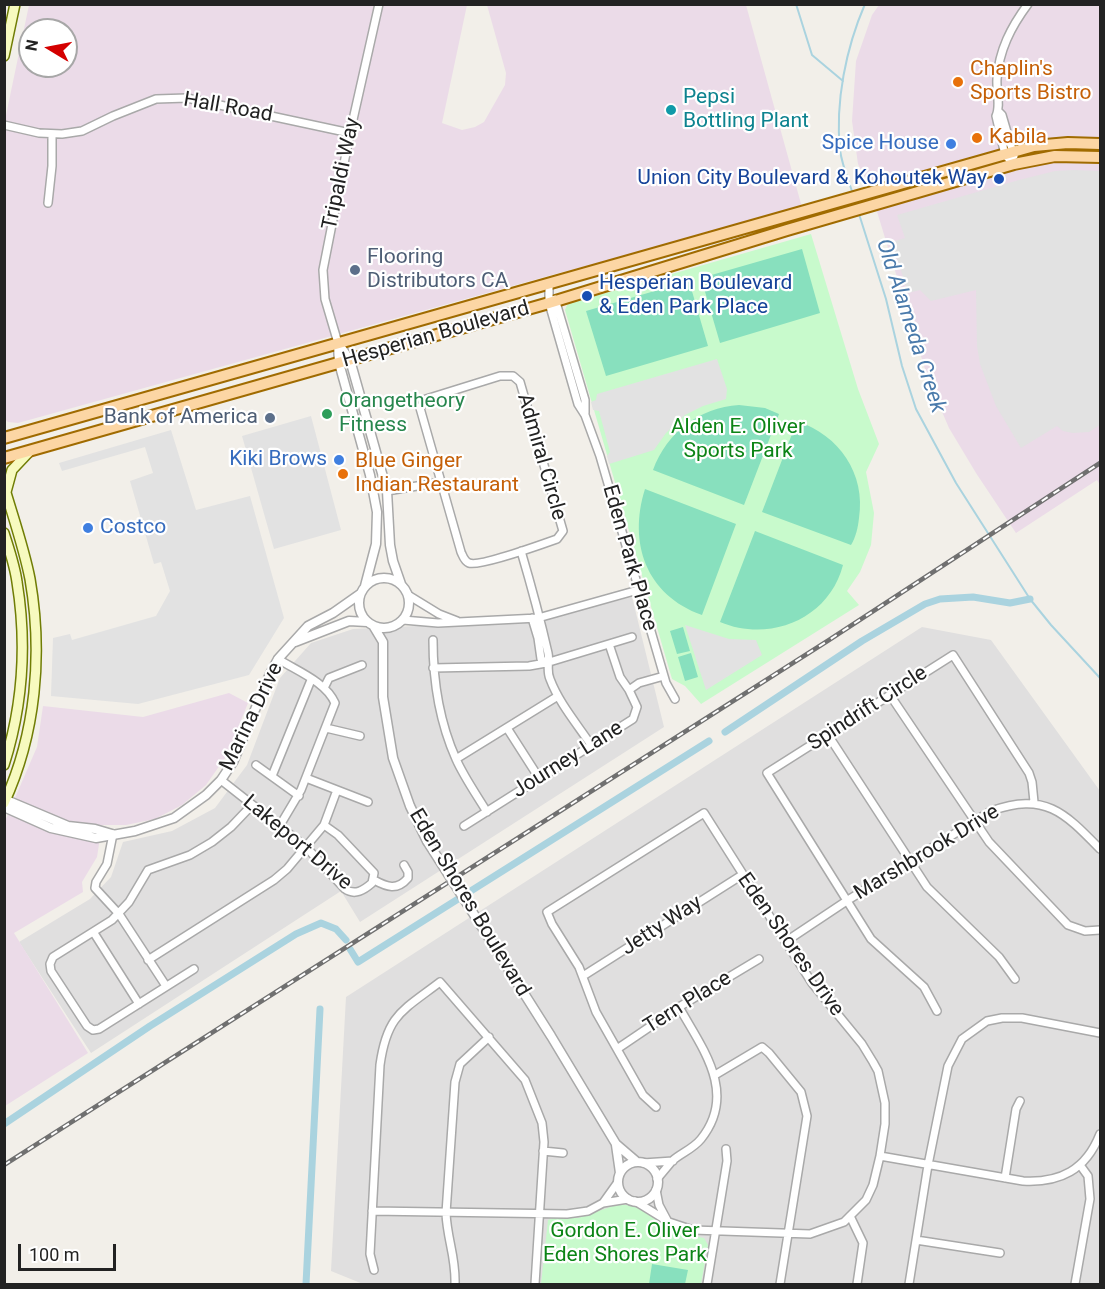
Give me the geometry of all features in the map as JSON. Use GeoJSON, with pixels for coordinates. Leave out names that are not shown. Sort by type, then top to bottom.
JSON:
{"type":"FeatureCollection","features":[{"type":"Feature","properties":{"kind":"main road"},"geometry":{"type":"LineString","coordinates":[[4,56],[15,4]]}},
{"type":"Feature","properties":{"kind":"main road","name":"Hesperian Boulevard"},"geometry":{"type":"LineString","coordinates":[[4,438],[1009,153],[1053,143],[1101,144]]}},
{"type":"Feature","properties":{"kind":"main road","name":"Hesperian Boulevard"},"geometry":{"type":"LineString","coordinates":[[4,458],[552,302],[1014,164],[1055,156],[1101,157]]}},
{"type":"Feature","properties":{"kind":"main road"},"geometry":{"type":"LineString","coordinates":[[636,276],[651,264],[650,255]]}},
{"type":"Feature","properties":{"kind":"main road"},"geometry":{"type":"LineString","coordinates":[[5,802],[16,775],[28,733],[36,662],[35,622],[30,578],[5,489],[12,470],[31,450]]}},
{"type":"Feature","properties":{"kind":"main road"},"geometry":{"type":"LineString","coordinates":[[4,533],[17,580],[22,624],[23,663],[16,719],[4,765]]}},
{"type":"Feature","properties":{"kind":"street","name":"Tripaldi Way"},"geometry":{"type":"LineString","coordinates":[[338,343],[325,299],[323,270],[350,133],[379,4]]}},
{"type":"Feature","properties":{"kind":"street"},"geometry":{"type":"LineString","coordinates":[[1014,164],[1009,153],[1002,115],[998,111],[997,81],[1000,59],[1015,21],[1028,4]]}},
{"type":"Feature","properties":{"kind":"street","name":"Hall Road"},"geometry":{"type":"LineString","coordinates":[[4,125],[52,135],[82,131],[156,99],[187,98],[350,133]]}},
{"type":"Feature","properties":{"kind":"street"},"geometry":{"type":"LineString","coordinates":[[48,203],[52,166],[52,135]]}},
{"type":"Feature","properties":{"kind":"street","name":"Eden Park Place"},"geometry":{"type":"LineString","coordinates":[[549,285],[578,404],[585,415],[600,456],[664,676],[675,699]]}},
{"type":"Feature","properties":{"kind":"street"},"geometry":{"type":"LineString","coordinates":[[338,343],[345,361],[387,491],[393,561],[408,596],[409,609],[383,642],[359,609],[373,559],[378,529],[375,494],[345,361]]}},
{"type":"Feature","properties":{"kind":"street","name":"Admiral Circle"},"geometry":{"type":"LineString","coordinates":[[500,376],[515,377],[521,385],[562,531],[556,539],[521,551],[476,564],[467,561],[461,552],[421,416],[422,402],[428,398],[500,376]]}},
{"type":"Feature","properties":{"kind":"street"},"geometry":{"type":"LineString","coordinates":[[375,494],[441,482]]}},
{"type":"Feature","properties":{"kind":"street"},"geometry":{"type":"LineString","coordinates":[[521,551],[549,657],[546,663]]}},
{"type":"Feature","properties":{"kind":"street"},"geometry":{"type":"LineString","coordinates":[[363,590],[372,581],[380,578],[401,584]]}},
{"type":"Feature","properties":{"kind":"street","name":"Marina Drive"},"geometry":{"type":"LineString","coordinates":[[5,802],[68,826],[113,834],[135,831],[174,818],[191,808],[220,780],[233,762],[278,659],[308,626],[333,613],[363,590]]}},
{"type":"Feature","properties":{"kind":"street"},"geometry":{"type":"LineString","coordinates":[[371,625],[387,629],[399,623],[540,617],[638,590]]}},
{"type":"Feature","properties":{"kind":"street"},"geometry":{"type":"LineString","coordinates":[[408,596],[439,614],[460,622]]}},
{"type":"Feature","properties":{"kind":"street"},"geometry":{"type":"LineString","coordinates":[[532,618],[541,658],[546,663],[549,678],[558,696],[591,745]]}},
{"type":"Feature","properties":{"kind":"street","name":"Marina Drive"},"geometry":{"type":"LineString","coordinates":[[295,642],[349,621],[371,625]]}},
{"type":"Feature","properties":{"kind":"street"},"geometry":{"type":"LineString","coordinates":[[433,668],[529,666],[632,637]]}},
{"type":"Feature","properties":{"kind":"street"},"geometry":{"type":"LineString","coordinates":[[433,640],[435,693],[456,759],[487,812]]}},
{"type":"Feature","properties":{"kind":"street","name":"Eden Shores Boulevard"},"geometry":{"type":"LineString","coordinates":[[383,642],[383,697],[393,758],[410,806],[427,841],[551,1036],[616,1144],[640,1163]]}},
{"type":"Feature","properties":{"kind":"street","name":"Journey Lane"},"geometry":{"type":"LineString","coordinates":[[464,826],[633,719],[637,707],[620,677],[609,644]]}},
{"type":"Feature","properties":{"kind":"street","name":"Spindrift Circle"},"geometry":{"type":"LineString","coordinates":[[848,900],[767,773],[952,655],[1029,773],[1034,802]]}},
{"type":"Feature","properties":{"kind":"street"},"geometry":{"type":"LineString","coordinates":[[278,659],[324,688],[332,695],[335,703],[299,796],[279,826]]}},
{"type":"Feature","properties":{"kind":"street"},"geometry":{"type":"LineString","coordinates":[[324,688],[329,678],[362,665]]}},
{"type":"Feature","properties":{"kind":"street"},"geometry":{"type":"LineString","coordinates":[[629,690],[639,683],[664,676]]}},
{"type":"Feature","properties":{"kind":"street"},"geometry":{"type":"LineString","coordinates":[[272,776],[311,680]]}},
{"type":"Feature","properties":{"kind":"street"},"geometry":{"type":"LineString","coordinates":[[890,695],[989,842],[1068,925],[1085,931],[1101,930]]}},
{"type":"Feature","properties":{"kind":"street"},"geometry":{"type":"LineString","coordinates":[[456,759],[558,696]]}},
{"type":"Feature","properties":{"kind":"street"},"geometry":{"type":"LineString","coordinates":[[326,728],[360,736]]}},
{"type":"Feature","properties":{"kind":"street"},"geometry":{"type":"LineString","coordinates":[[507,728],[540,778]]}},
{"type":"Feature","properties":{"kind":"street"},"geometry":{"type":"LineString","coordinates":[[828,735],[927,887],[999,957],[1015,979]]}},
{"type":"Feature","properties":{"kind":"street"},"geometry":{"type":"LineString","coordinates":[[256,765],[299,796]]}},
{"type":"Feature","properties":{"kind":"street"},"geometry":{"type":"LineString","coordinates":[[306,778],[368,802]]}},
{"type":"Feature","properties":{"kind":"street","name":"Lakeport Drive"},"geometry":{"type":"LineString","coordinates":[[220,780],[306,847],[348,891],[358,892],[374,880]]}},
{"type":"Feature","properties":{"kind":"street"},"geometry":{"type":"LineString","coordinates":[[148,960],[274,880],[287,869],[324,825],[337,790]]}},
{"type":"Feature","properties":{"kind":"street"},"geometry":{"type":"LineString","coordinates":[[1034,802],[1069,818],[1101,849]]}},
{"type":"Feature","properties":{"kind":"street","name":"Marshbrook Drive"},"geometry":{"type":"LineString","coordinates":[[785,942],[991,811],[1007,805],[1034,802]]}},
{"type":"Feature","properties":{"kind":"street"},"geometry":{"type":"LineString","coordinates":[[194,969],[99,1029],[93,1030],[87,1026],[51,971],[50,964],[53,957],[94,933],[119,914],[148,870],[181,859],[212,842],[252,806]]}},
{"type":"Feature","properties":{"kind":"street","name":"Eden Shores Drive"},"geometry":{"type":"LineString","coordinates":[[631,1200],[669,1222],[693,1230],[816,1233],[834,1227],[850,1216],[870,1194],[880,1156],[885,1116],[883,1090],[878,1071],[868,1053],[812,983],[704,813],[547,912],[583,976],[596,1012],[643,1095],[656,1107]]}},
{"type":"Feature","properties":{"kind":"street","name":"Lakeport Drive"},"geometry":{"type":"LineString","coordinates":[[324,825],[338,835],[366,863],[374,873],[374,880]]}},
{"type":"Feature","properties":{"kind":"street"},"geometry":{"type":"LineString","coordinates":[[113,834],[111,852],[95,886],[96,890],[119,914],[165,987]]}},
{"type":"Feature","properties":{"kind":"street","name":"Lakeport Drive"},"geometry":{"type":"LineString","coordinates":[[374,880],[395,887],[408,878],[404,865]]}},
{"type":"Feature","properties":{"kind":"street","name":"Jetty Way"},"geometry":{"type":"LineString","coordinates":[[583,976],[742,875]]}},
{"type":"Feature","properties":{"kind":"street"},"geometry":{"type":"LineString","coordinates":[[848,900],[872,939],[924,987],[937,1011]]}},
{"type":"Feature","properties":{"kind":"street"},"geometry":{"type":"LineString","coordinates":[[94,933],[139,1004]]}},
{"type":"Feature","properties":{"kind":"street","name":"Tern Place"},"geometry":{"type":"LineString","coordinates":[[617,1049],[679,1007],[759,959]]}},
{"type":"Feature","properties":{"kind":"street"},"geometry":{"type":"LineString","coordinates":[[374,1270],[370,1254],[383,1044],[397,1015],[440,982],[525,1080],[542,1123],[541,1214],[535,1284]]}},
{"type":"Feature","properties":{"kind":"street"},"geometry":{"type":"LineString","coordinates":[[657,1179],[673,1161],[689,1151],[701,1139],[716,1107],[717,1088],[710,1060],[679,1007]]}},
{"type":"Feature","properties":{"kind":"street"},"geometry":{"type":"LineString","coordinates":[[909,1284],[928,1165],[948,1066],[962,1039],[987,1021],[1002,1018],[1022,1018],[1101,1032]]}},
{"type":"Feature","properties":{"kind":"street"},"geometry":{"type":"LineString","coordinates":[[455,1284],[456,1266],[447,1230],[446,1213],[454,1082],[460,1064],[489,1037]]}},
{"type":"Feature","properties":{"kind":"street"},"geometry":{"type":"LineString","coordinates":[[715,1075],[762,1047],[801,1092],[806,1107],[807,1125],[780,1284]]}},
{"type":"Feature","properties":{"kind":"street"},"geometry":{"type":"LineString","coordinates":[[1005,1178],[1015,1115],[1020,1101]]}},
{"type":"Feature","properties":{"kind":"street"},"geometry":{"type":"LineString","coordinates":[[880,1156],[1023,1181],[1046,1181],[1067,1174],[1080,1165],[1091,1152],[1101,1134]]}},
{"type":"Feature","properties":{"kind":"street","name":"Eden Shores Boulevard"},"geometry":{"type":"LineString","coordinates":[[616,1144],[620,1173]]}},
{"type":"Feature","properties":{"kind":"street"},"geometry":{"type":"LineString","coordinates":[[706,1284],[727,1161],[726,1149]]}},
{"type":"Feature","properties":{"kind":"street"},"geometry":{"type":"LineString","coordinates":[[543,1151],[563,1153]]}},
{"type":"Feature","properties":{"kind":"street"},"geometry":{"type":"LineString","coordinates":[[603,1203],[627,1165],[673,1161]]}},
{"type":"Feature","properties":{"kind":"street"},"geometry":{"type":"LineString","coordinates":[[640,1163],[652,1169],[657,1179],[656,1190],[659,1205],[669,1222]]}},
{"type":"Feature","properties":{"kind":"street"},"geometry":{"type":"LineString","coordinates":[[1075,1284],[1090,1199],[1088,1176],[1080,1165]]}},
{"type":"Feature","properties":{"kind":"street"},"geometry":{"type":"LineString","coordinates":[[618,1182],[623,1195],[631,1200]]}},
{"type":"Feature","properties":{"kind":"street"},"geometry":{"type":"LineString","coordinates":[[372,1211],[575,1213],[588,1211],[603,1203],[647,1199],[656,1190]]}},
{"type":"Feature","properties":{"kind":"street"},"geometry":{"type":"LineString","coordinates":[[850,1216],[862,1243],[858,1284]]}},
{"type":"Feature","properties":{"kind":"street"},"geometry":{"type":"LineString","coordinates":[[916,1240],[1000,1253]]}},
{"type":"Feature","properties":{"kind":"shaded area"},"geometry":{"type":"Polygon","coordinates":[[[29,5],[467,5],[442,123],[462,130],[484,122],[505,85],[506,73],[487,5],[746,5],[803,211],[559,273],[18,423],[8,422],[5,419],[5,120],[18,58],[18,78],[78,78],[78,18],[26,18],[29,5]]]}},
{"type":"Feature","properties":{"kind":"shaded area"},"geometry":{"type":"Polygon","coordinates":[[[879,5],[1100,5],[1100,144],[1068,143],[872,192],[858,164],[852,121],[856,61],[872,15],[879,5]]]}},
{"type":"Feature","properties":{"kind":"shaded area"},"geometry":{"type":"Polygon","coordinates":[[[1100,157],[1100,485],[1097,480],[1016,533],[949,428],[928,379],[875,205],[1014,164],[1100,157]]]}},
{"type":"Feature","properties":{"kind":"shaded area"},"geometry":{"type":"Polygon","coordinates":[[[1055,171],[1100,171],[1100,425],[1089,432],[1073,433],[1063,431],[1057,426],[1021,448],[996,406],[980,364],[977,346],[976,290],[931,301],[920,290],[908,293],[892,242],[905,238],[897,215],[1019,180],[1055,171]]]}},
{"type":"Feature","properties":{"kind":"shaded area"},"geometry":{"type":"Polygon","coordinates":[[[717,359],[727,389],[726,399],[703,406],[685,415],[666,433],[654,450],[609,464],[607,456],[610,452],[599,411],[593,410],[591,402],[596,400],[597,394],[717,359]]]}},
{"type":"Feature","properties":{"kind":"shaded area"},"geometry":{"type":"Polygon","coordinates":[[[311,416],[341,530],[274,549],[242,436],[311,416]]]}},
{"type":"Feature","properties":{"kind":"shaded area"},"geometry":{"type":"Polygon","coordinates":[[[171,430],[196,510],[250,496],[284,618],[249,675],[138,704],[51,696],[53,638],[70,634],[72,640],[156,616],[170,591],[161,562],[154,564],[130,481],[153,473],[145,447],[62,471],[59,463],[171,430]]]}},
{"type":"Feature","properties":{"kind":"shaded area"},"geometry":{"type":"Polygon","coordinates":[[[632,597],[664,727],[360,922],[341,891],[91,1053],[19,942],[90,899],[111,877],[123,842],[172,831],[215,808],[247,765],[280,678],[311,643],[353,629],[541,620],[632,597]]]}},
{"type":"Feature","properties":{"kind":"shaded area"},"geometry":{"type":"Polygon","coordinates":[[[685,625],[729,639],[756,640],[762,655],[706,690],[685,625]]]}},
{"type":"Feature","properties":{"kind":"shaded area"},"geometry":{"type":"Polygon","coordinates":[[[922,627],[991,640],[1100,791],[1100,1284],[363,1284],[331,1271],[346,997],[922,627]]]}},
{"type":"Feature","properties":{"kind":"shaded area"},"geometry":{"type":"Polygon","coordinates":[[[229,693],[248,703],[227,755],[206,785],[182,805],[155,819],[126,825],[102,825],[97,857],[82,882],[83,892],[14,933],[88,1053],[5,1106],[5,821],[37,747],[43,706],[143,717],[229,693]]]}},
{"type":"Feature","properties":{"kind":"green space","name":"Alden E. Oliver Sports Park"},"geometry":{"type":"Polygon","coordinates":[[[811,234],[858,389],[879,444],[866,472],[874,513],[871,545],[860,572],[847,591],[859,605],[701,704],[685,686],[672,679],[565,310],[571,303],[811,234]]]}},
{"type":"Feature","properties":{"kind":"green space"},"geometry":{"type":"Polygon","coordinates":[[[802,249],[820,313],[720,343],[701,278],[802,249]]]}},
{"type":"Feature","properties":{"kind":"green space"},"geometry":{"type":"Polygon","coordinates":[[[689,281],[708,346],[606,376],[586,311],[689,281]]]}},
{"type":"Feature","properties":{"kind":"green space"},"geometry":{"type":"Polygon","coordinates":[[[739,405],[765,408],[779,414],[744,505],[653,470],[667,444],[686,424],[711,411],[739,405]]]}},
{"type":"Feature","properties":{"kind":"green space"},"geometry":{"type":"Polygon","coordinates":[[[797,421],[812,427],[837,446],[854,472],[860,502],[857,528],[851,545],[762,512],[797,421]]]}},
{"type":"Feature","properties":{"kind":"green space"},"geometry":{"type":"Polygon","coordinates":[[[645,489],[736,524],[702,615],[683,606],[667,594],[655,581],[646,565],[639,529],[640,509],[645,489]]]}},
{"type":"Feature","properties":{"kind":"green space"},"geometry":{"type":"Polygon","coordinates":[[[755,531],[843,565],[836,584],[825,600],[795,622],[758,630],[739,628],[720,622],[755,531]]]}},
{"type":"Feature","properties":{"kind":"green space"},"geometry":{"type":"Polygon","coordinates":[[[683,627],[690,651],[677,654],[670,631],[683,627]]]}},
{"type":"Feature","properties":{"kind":"green space"},"geometry":{"type":"Polygon","coordinates":[[[691,653],[698,677],[685,681],[678,657],[691,653]]]}},
{"type":"Feature","properties":{"kind":"green space","name":"Gordon E. Oliver Eden Shores Park"},"geometry":{"type":"Polygon","coordinates":[[[616,1205],[633,1206],[676,1232],[704,1238],[708,1245],[701,1284],[541,1284],[548,1220],[578,1218],[616,1205]]]}},
{"type":"Feature","properties":{"kind":"green space"},"geometry":{"type":"Polygon","coordinates":[[[652,1264],[688,1270],[685,1284],[649,1284],[652,1264]]]}},
{"type":"Feature","properties":{"kind":"waterway"},"geometry":{"type":"LineString","coordinates":[[796,4],[812,55],[843,81]]}},
{"type":"Feature","properties":{"kind":"waterway","name":"Old Alameda Creek"},"geometry":{"type":"LineString","coordinates":[[853,194],[841,156],[839,113],[847,57],[865,4]]}},
{"type":"Feature","properties":{"kind":"waterway","name":"Old Alameda Creek"},"geometry":{"type":"LineString","coordinates":[[859,214],[886,299],[902,366],[916,409],[956,483],[1030,599],[1100,678]]}},
{"type":"Feature","properties":{"kind":"waterway"},"geometry":{"type":"LineString","coordinates":[[725,732],[862,641],[925,604],[940,599],[973,597],[1010,603],[1030,599]]}},
{"type":"Feature","properties":{"kind":"waterway"},"geometry":{"type":"LineString","coordinates":[[350,949],[358,962],[709,741]]}},
{"type":"Feature","properties":{"kind":"waterway"},"geometry":{"type":"LineString","coordinates":[[4,1124],[150,1026],[296,934],[321,923],[336,929],[346,940]]}},
{"type":"Feature","properties":{"kind":"waterway"},"geometry":{"type":"LineString","coordinates":[[306,1284],[320,1009]]}},
{"type":"Feature","properties":{"kind":"railway"},"geometry":{"type":"LineString","coordinates":[[4,1165],[829,640],[1100,463]]}},
{"type":"Feature","properties":{"kind":"place","name":"Chaplin's Sports Bistro"},"geometry":{"type":"Point","coordinates":[958,82]}},
{"type":"Feature","properties":{"kind":"place","name":"Pepsi Bottling Plant"},"geometry":{"type":"Point","coordinates":[671,110]}},
{"type":"Feature","properties":{"kind":"place","name":"Kabila"},"geometry":{"type":"Point","coordinates":[977,138]}},
{"type":"Feature","properties":{"kind":"place","name":"Spice House"},"geometry":{"type":"Point","coordinates":[951,144]}},
{"type":"Feature","properties":{"kind":"place","name":"Union City Boulevard & Kohoutek Way"},"geometry":{"type":"Point","coordinates":[999,179]}},
{"type":"Feature","properties":{"kind":"place","name":"Flooring Distributors CA"},"geometry":{"type":"Point","coordinates":[355,270]}},
{"type":"Feature","properties":{"kind":"place","name":"Hesperian Boulevard & Eden Park Place"},"geometry":{"type":"Point","coordinates":[587,296]}},
{"type":"Feature","properties":{"kind":"place","name":"Orangetheory Fitness"},"geometry":{"type":"Point","coordinates":[327,414]}},
{"type":"Feature","properties":{"kind":"place","name":"Bank of America"},"geometry":{"type":"Point","coordinates":[270,418]}},
{"type":"Feature","properties":{"kind":"place","name":"Kiki Brows"},"geometry":{"type":"Point","coordinates":[339,460]}},
{"type":"Feature","properties":{"kind":"place","name":"Blue Ginger Indian Restaurant"},"geometry":{"type":"Point","coordinates":[343,474]}},
{"type":"Feature","properties":{"kind":"place","name":"Costco"},"geometry":{"type":"Point","coordinates":[88,528]}}]}
